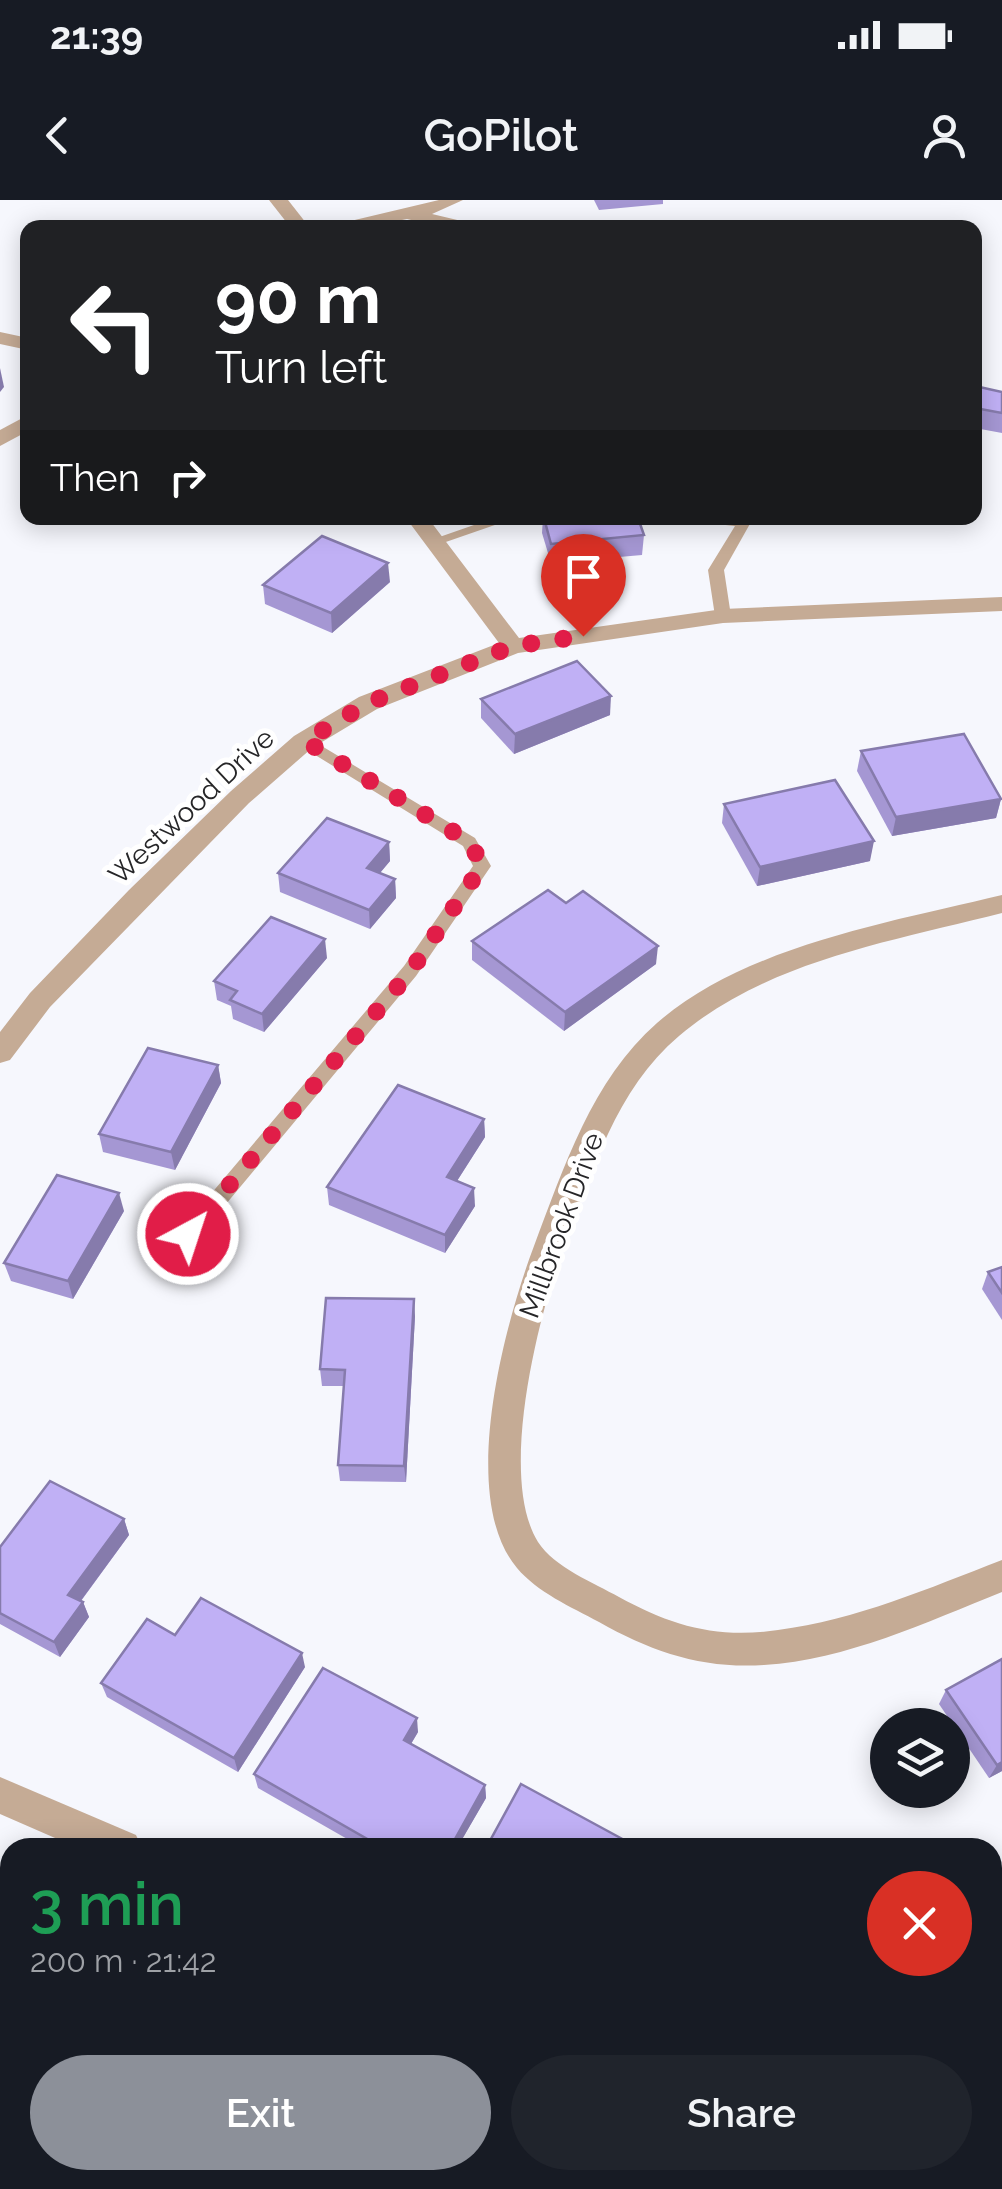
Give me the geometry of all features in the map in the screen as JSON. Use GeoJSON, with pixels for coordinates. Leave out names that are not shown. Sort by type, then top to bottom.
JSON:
{"type":"FeatureCollection","features":[{"type":"Feature","properties":{"kind":"street"},"geometry":{"type":"LineString","coordinates":[[278,200],[295,220]]}},
{"type":"Feature","properties":{"kind":"street"},"geometry":{"type":"LineString","coordinates":[[373,220],[454,200]]}},
{"type":"Feature","properties":{"kind":"street"},"geometry":{"type":"LineString","coordinates":[[400,215],[432,220]]}},
{"type":"Feature","properties":{"kind":"street"},"geometry":{"type":"LineString","coordinates":[[421,525],[513,646]]}},
{"type":"Feature","properties":{"kind":"street","name":"Westwood Drive"},"geometry":{"type":"LineString","coordinates":[[0,1052],[40,1000],[138,896],[305,741],[368,703],[513,646],[723,616],[1002,604]]}},
{"type":"Feature","properties":{"kind":"street","name":"Millbrook Drive"},"geometry":{"type":"LineString","coordinates":[[1002,904],[869,938],[763,974],[694,1010],[649,1048],[621,1085],[586,1145],[523,1320],[505,1456],[506,1495],[526,1554],[578,1592],[660,1636],[742,1650],[781,1647],[906,1613],[1002,1576]]}},
{"type":"Feature","properties":{"kind":"street"},"geometry":{"type":"LineString","coordinates":[[0,1795],[100,1838]]}},
{"type":"Feature","properties":{"kind":"lane"},"geometry":{"type":"LineString","coordinates":[[434,541],[485,525]]}},
{"type":"Feature","properties":{"kind":"lane"},"geometry":{"type":"LineString","coordinates":[[723,616],[716,570],[743,525]]}},
{"type":"Feature","properties":{"kind":"lane"},"geometry":{"type":"LineString","coordinates":[[188,1234],[410,972],[482,866],[470,842],[305,741]]}},
{"type":"Feature","properties":{"kind":"building"},"geometry":{"type":"Polygon","coordinates":[[[982,388],[1002,392],[1002,413],[982,409],[982,388]]]}},
{"type":"Feature","properties":{"kind":"building"},"geometry":{"type":"Polygon","coordinates":[[[546,525],[640,525],[644,535],[551,544],[546,525]]]}},
{"type":"Feature","properties":{"kind":"building"},"geometry":{"type":"Polygon","coordinates":[[[322,536],[388,563],[331,613],[263,585],[322,536]]]}},
{"type":"Feature","properties":{"kind":"building"},"geometry":{"type":"Polygon","coordinates":[[[577,661],[611,696],[515,734],[481,699],[577,661]]]}},
{"type":"Feature","properties":{"kind":"building"},"geometry":{"type":"Polygon","coordinates":[[[964,734],[1001,799],[896,817],[861,751],[964,734]]]}},
{"type":"Feature","properties":{"kind":"building"},"geometry":{"type":"Polygon","coordinates":[[[835,780],[874,841],[760,867],[724,804],[835,780]]]}},
{"type":"Feature","properties":{"kind":"building"},"geometry":{"type":"Polygon","coordinates":[[[327,818],[389,842],[367,868],[395,879],[369,910],[278,873],[327,818]]]}},
{"type":"Feature","properties":{"kind":"building"},"geometry":{"type":"Polygon","coordinates":[[[548,890],[566,903],[583,891],[658,946],[565,1012],[472,941],[548,890]]]}},
{"type":"Feature","properties":{"kind":"building"},"geometry":{"type":"Polygon","coordinates":[[[271,917],[325,939],[262,1014],[230,1000],[237,991],[214,981],[271,917]]]}},
{"type":"Feature","properties":{"kind":"building"},"geometry":{"type":"Polygon","coordinates":[[[148,1048],[218,1065],[171,1152],[99,1134],[148,1048]]]}},
{"type":"Feature","properties":{"kind":"building"},"geometry":{"type":"Polygon","coordinates":[[[398,1085],[484,1119],[447,1177],[474,1188],[445,1235],[327,1187],[398,1085]]]}},
{"type":"Feature","properties":{"kind":"building"},"geometry":{"type":"Polygon","coordinates":[[[57,1175],[119,1193],[68,1281],[4,1263],[57,1175]]]}},
{"type":"Feature","properties":{"kind":"building"},"geometry":{"type":"Polygon","coordinates":[[[1002,1267],[1002,1293],[988,1272],[1002,1267]]]}},
{"type":"Feature","properties":{"kind":"building"},"geometry":{"type":"Polygon","coordinates":[[[326,1298],[414,1299],[404,1466],[338,1465],[345,1370],[320,1369],[326,1298]]]}},
{"type":"Feature","properties":{"kind":"building"},"geometry":{"type":"Polygon","coordinates":[[[50,1481],[124,1519],[68,1595],[83,1602],[54,1642],[0,1613],[0,1547],[50,1481]]]}},
{"type":"Feature","properties":{"kind":"building"},"geometry":{"type":"Polygon","coordinates":[[[201,1598],[302,1653],[234,1758],[101,1683],[147,1619],[175,1635],[201,1598]]]}},
{"type":"Feature","properties":{"kind":"building"},"geometry":{"type":"Polygon","coordinates":[[[1002,1659],[1002,1762],[997,1765],[970,1725],[970,1708],[958,1708],[946,1690],[1002,1659]]]}},
{"type":"Feature","properties":{"kind":"building"},"geometry":{"type":"Polygon","coordinates":[[[323,1668],[417,1718],[404,1740],[485,1785],[456,1838],[366,1838],[254,1774],[323,1668]]]}},
{"type":"Feature","properties":{"kind":"building"},"geometry":{"type":"Polygon","coordinates":[[[521,1784],[621,1838],[491,1838],[521,1784]]]}},
{"type":"Feature","properties":{"kind":"route"},"geometry":{"type":"LineString","coordinates":[[188,1234],[410,972],[482,866],[470,842],[305,741],[368,703],[513,646],[583,636]]}}]}
